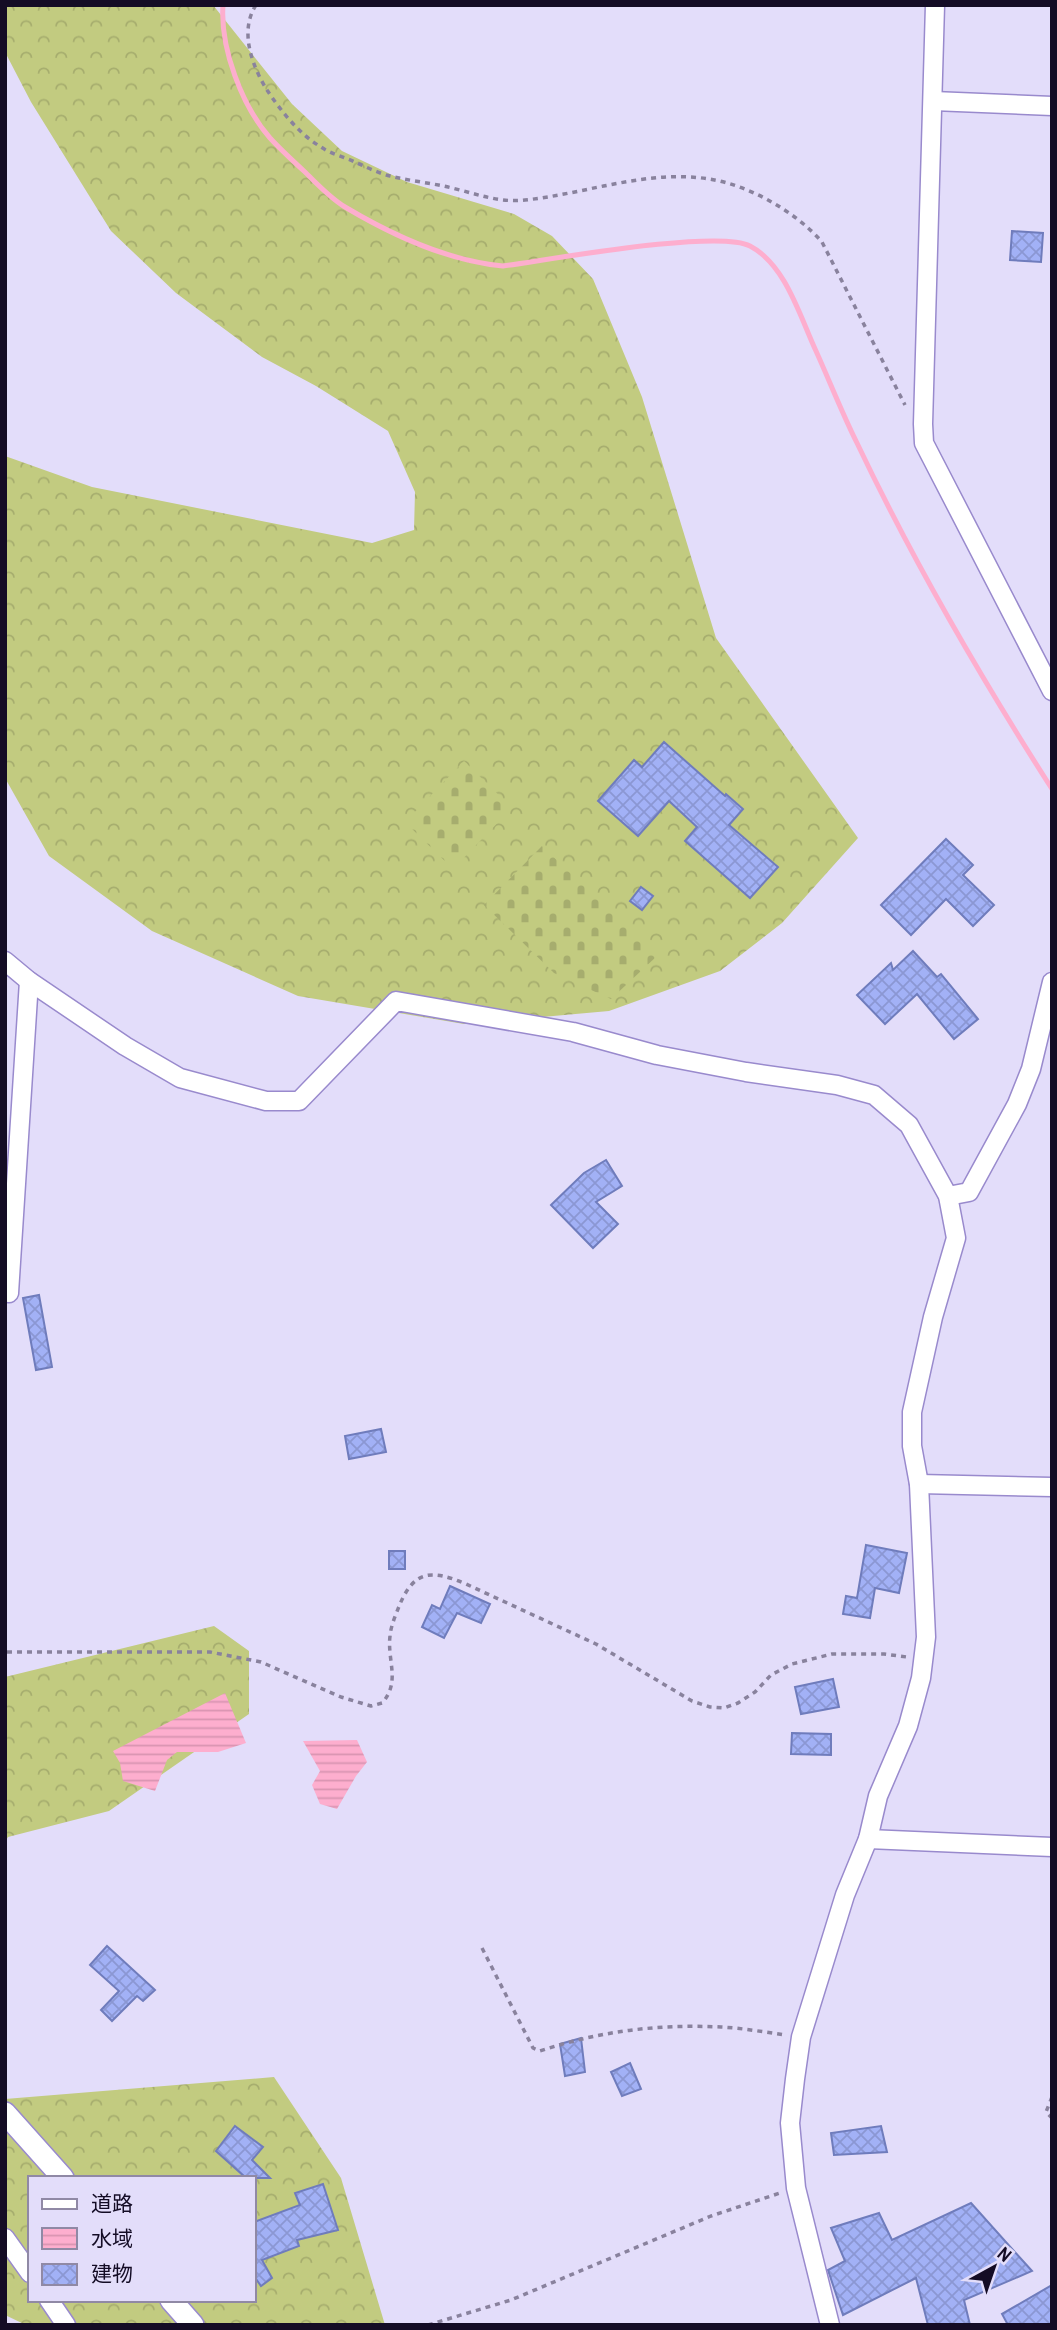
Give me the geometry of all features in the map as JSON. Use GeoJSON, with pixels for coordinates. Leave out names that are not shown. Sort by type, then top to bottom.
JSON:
{"type":"FeatureCollection","features":[{"type":"Feature","properties":{"kind":"street"},"geometry":{"type":"LineString","coordinates":[[935,5],[924,443],[1052,691]]}},
{"type":"Feature","properties":{"kind":"street"},"geometry":{"type":"LineString","coordinates":[[933,101],[1052,106]]}},
{"type":"Feature","properties":{"kind":"street"},"geometry":{"type":"LineString","coordinates":[[5,961],[29,981],[125,1046],[180,1077],[267,1101],[299,1101],[396,1001],[573,1032],[657,1055],[746,1072],[836,1085],[874,1095],[909,1125],[948,1196],[956,1238],[933,1317],[912,1412],[912,1446],[919,1484],[926,1636],[921,1678],[908,1726],[878,1796],[868,1839],[845,1895],[801,2037],[790,2123],[796,2188],[830,2325]]}},
{"type":"Feature","properties":{"kind":"street"},"geometry":{"type":"LineString","coordinates":[[5,1292],[9,1293],[29,981]]}},
{"type":"Feature","properties":{"kind":"street"},"geometry":{"type":"LineString","coordinates":[[948,1196],[969,1192],[1017,1104],[1031,1069],[1052,982]]}},
{"type":"Feature","properties":{"kind":"street"},"geometry":{"type":"LineString","coordinates":[[919,1484],[1052,1487]]}},
{"type":"Feature","properties":{"kind":"street"},"geometry":{"type":"LineString","coordinates":[[868,1839],[1052,1847]]}},
{"type":"Feature","properties":{"kind":"street"},"geometry":{"type":"LineString","coordinates":[[5,2113],[60,2176]]}},
{"type":"Feature","properties":{"kind":"street"},"geometry":{"type":"LineString","coordinates":[[5,2238],[28,2270]]}},
{"type":"Feature","properties":{"kind":"street"},"geometry":{"type":"LineString","coordinates":[[50,2302],[66,2325]]}},
{"type":"Feature","properties":{"kind":"street"},"geometry":{"type":"LineString","coordinates":[[174,2302],[193,2325]]}},
{"type":"Feature","properties":{"kind":"path"},"geometry":{"type":"LineString","coordinates":[[256,5],[247,33],[260,78],[276,104],[299,130],[321,148],[387,175],[451,187],[498,200],[524,200],[659,178],[706,178],[732,183],[787,211],[808,226],[822,243],[906,407]]}},
{"type":"Feature","properties":{"kind":"path"},"geometry":{"type":"LineString","coordinates":[[7,1652],[210,1651],[261,1662],[341,1697],[370,1706],[382,1703],[393,1688],[390,1636],[393,1620],[406,1591],[416,1579],[427,1574],[448,1576],[596,1644],[692,1701],[710,1707],[738,1703],[755,1692],[771,1675],[792,1664],[832,1654],[884,1654],[923,1658]]}},
{"type":"Feature","properties":{"kind":"path"},"geometry":{"type":"LineString","coordinates":[[482,1948],[533,2048],[540,2051],[584,2037],[629,2029],[722,2027],[801,2037]]}},
{"type":"Feature","properties":{"kind":"path"},"geometry":{"type":"LineString","coordinates":[[1052,2097],[1046,2112],[1052,2118]]}},
{"type":"Feature","properties":{"kind":"path"},"geometry":{"type":"LineString","coordinates":[[428,2325],[511,2300],[711,2216],[796,2188]]}},
{"type":"Feature","properties":{"kind":"green space"},"geometry":{"type":"Polygon","coordinates":[[[5,5],[213,5],[292,104],[342,151],[407,182],[514,214],[552,236],[593,279],[642,397],[716,638],[858,838],[782,923],[720,971],[609,1011],[464,1024],[298,996],[152,931],[49,856],[5,778],[5,456],[92,487],[372,543],[414,530],[415,492],[388,431],[316,386],[262,357],[176,293],[111,231],[31,102],[5,52],[5,5]]]}},
{"type":"Feature","properties":{"kind":"green space"},"geometry":{"type":"Polygon","coordinates":[[[464,761],[512,808],[453,869],[405,822],[464,761]]]}},
{"type":"Feature","properties":{"kind":"green space"},"geometry":{"type":"Polygon","coordinates":[[[542,846],[657,956],[611,999],[554,973],[484,905],[542,846]]]}},
{"type":"Feature","properties":{"kind":"green space"},"geometry":{"type":"Polygon","coordinates":[[[214,1626],[249,1651],[249,1714],[109,1811],[8,1837],[5,1842],[5,1677],[214,1626]]]}},
{"type":"Feature","properties":{"kind":"green space"},"geometry":{"type":"Polygon","coordinates":[[[274,2077],[341,2178],[385,2325],[26,2325],[5,2315],[5,2099],[274,2077]]]}},
{"type":"Feature","properties":{"kind":"water"},"geometry":{"type":"Polygon","coordinates":[[[225,1693],[246,1743],[218,1752],[177,1752],[167,1760],[155,1791],[123,1781],[120,1763],[113,1751],[225,1693]]]}},
{"type":"Feature","properties":{"kind":"water"},"geometry":{"type":"Polygon","coordinates":[[[357,1740],[367,1762],[337,1809],[320,1804],[312,1785],[320,1771],[303,1741],[357,1740]]]}},
{"type":"Feature","properties":{"kind":"building"},"geometry":{"type":"Polygon","coordinates":[[[1012,231],[1043,233],[1041,262],[1010,260],[1012,231]]]}},
{"type":"Feature","properties":{"kind":"building"},"geometry":{"type":"Polygon","coordinates":[[[664,742],[743,809],[729,825],[778,867],[750,898],[685,841],[697,827],[669,801],[638,836],[598,801],[634,760],[642,767],[664,742]]]}},
{"type":"Feature","properties":{"kind":"building"},"geometry":{"type":"Polygon","coordinates":[[[946,839],[973,865],[963,875],[994,905],[973,926],[946,899],[911,935],[881,905],[946,839]]]}},
{"type":"Feature","properties":{"kind":"building"},"geometry":{"type":"Polygon","coordinates":[[[641,887],[653,896],[642,910],[630,901],[641,887]]]}},
{"type":"Feature","properties":{"kind":"building"},"geometry":{"type":"Polygon","coordinates":[[[913,951],[937,977],[941,974],[978,1019],[954,1039],[917,994],[885,1024],[857,995],[891,963],[893,970],[913,951]]]}},
{"type":"Feature","properties":{"kind":"building"},"geometry":{"type":"Polygon","coordinates":[[[606,1160],[622,1186],[596,1202],[618,1224],[593,1248],[551,1205],[584,1173],[606,1160]]]}},
{"type":"Feature","properties":{"kind":"building"},"geometry":{"type":"Polygon","coordinates":[[[39,1295],[52,1367],[36,1370],[23,1298],[39,1295]]]}},
{"type":"Feature","properties":{"kind":"building"},"geometry":{"type":"Polygon","coordinates":[[[381,1429],[386,1452],[349,1459],[345,1436],[381,1429]]]}},
{"type":"Feature","properties":{"kind":"building"},"geometry":{"type":"Polygon","coordinates":[[[866,1545],[907,1553],[899,1593],[875,1588],[870,1618],[843,1614],[846,1596],[857,1598],[866,1545]]]}},
{"type":"Feature","properties":{"kind":"building"},"geometry":{"type":"Polygon","coordinates":[[[389,1551],[405,1551],[405,1569],[389,1569],[389,1551]]]}},
{"type":"Feature","properties":{"kind":"building"},"geometry":{"type":"Polygon","coordinates":[[[450,1586],[490,1604],[481,1623],[457,1613],[444,1638],[422,1627],[432,1605],[440,1609],[450,1586]]]}},
{"type":"Feature","properties":{"kind":"building"},"geometry":{"type":"Polygon","coordinates":[[[833,1679],[839,1707],[801,1714],[795,1687],[833,1679]]]}},
{"type":"Feature","properties":{"kind":"building"},"geometry":{"type":"Polygon","coordinates":[[[792,1733],[831,1734],[831,1755],[791,1754],[792,1733]]]}},
{"type":"Feature","properties":{"kind":"building"},"geometry":{"type":"Polygon","coordinates":[[[107,1946],[155,1990],[143,2001],[137,1996],[112,2021],[101,2010],[119,1991],[90,1965],[107,1946]]]}},
{"type":"Feature","properties":{"kind":"building"},"geometry":{"type":"Polygon","coordinates":[[[581,2038],[585,2072],[565,2076],[560,2044],[581,2038]]]}},
{"type":"Feature","properties":{"kind":"building"},"geometry":{"type":"Polygon","coordinates":[[[630,2063],[641,2089],[622,2096],[611,2072],[630,2063]]]}},
{"type":"Feature","properties":{"kind":"building"},"geometry":{"type":"Polygon","coordinates":[[[235,2126],[263,2147],[252,2160],[270,2178],[244,2176],[216,2151],[235,2126]]]}},
{"type":"Feature","properties":{"kind":"building"},"geometry":{"type":"Polygon","coordinates":[[[881,2126],[887,2152],[834,2155],[831,2133],[881,2126]]]}},
{"type":"Feature","properties":{"kind":"building"},"geometry":{"type":"Polygon","coordinates":[[[323,2184],[338,2230],[297,2240],[299,2246],[262,2260],[272,2278],[261,2286],[256,2279],[256,2221],[300,2205],[295,2193],[323,2184]]]}},
{"type":"Feature","properties":{"kind":"building"},"geometry":{"type":"Polygon","coordinates":[[[971,2203],[1032,2271],[964,2300],[970,2325],[928,2325],[916,2278],[843,2315],[828,2270],[845,2261],[831,2228],[879,2213],[892,2240],[971,2203]]]}},
{"type":"Feature","properties":{"kind":"building"},"geometry":{"type":"Polygon","coordinates":[[[1052,2285],[1052,2325],[1008,2325],[1002,2314],[1052,2285]]]}},
{"type":"Feature","properties":{"kind":"waterway"},"geometry":{"type":"LineString","coordinates":[[223,5],[229,58],[242,93],[260,125],[278,147],[334,199],[401,237],[462,259],[503,266],[631,247],[704,241],[750,246],[763,255],[790,293],[852,432],[925,576],[1052,789]]}}]}
